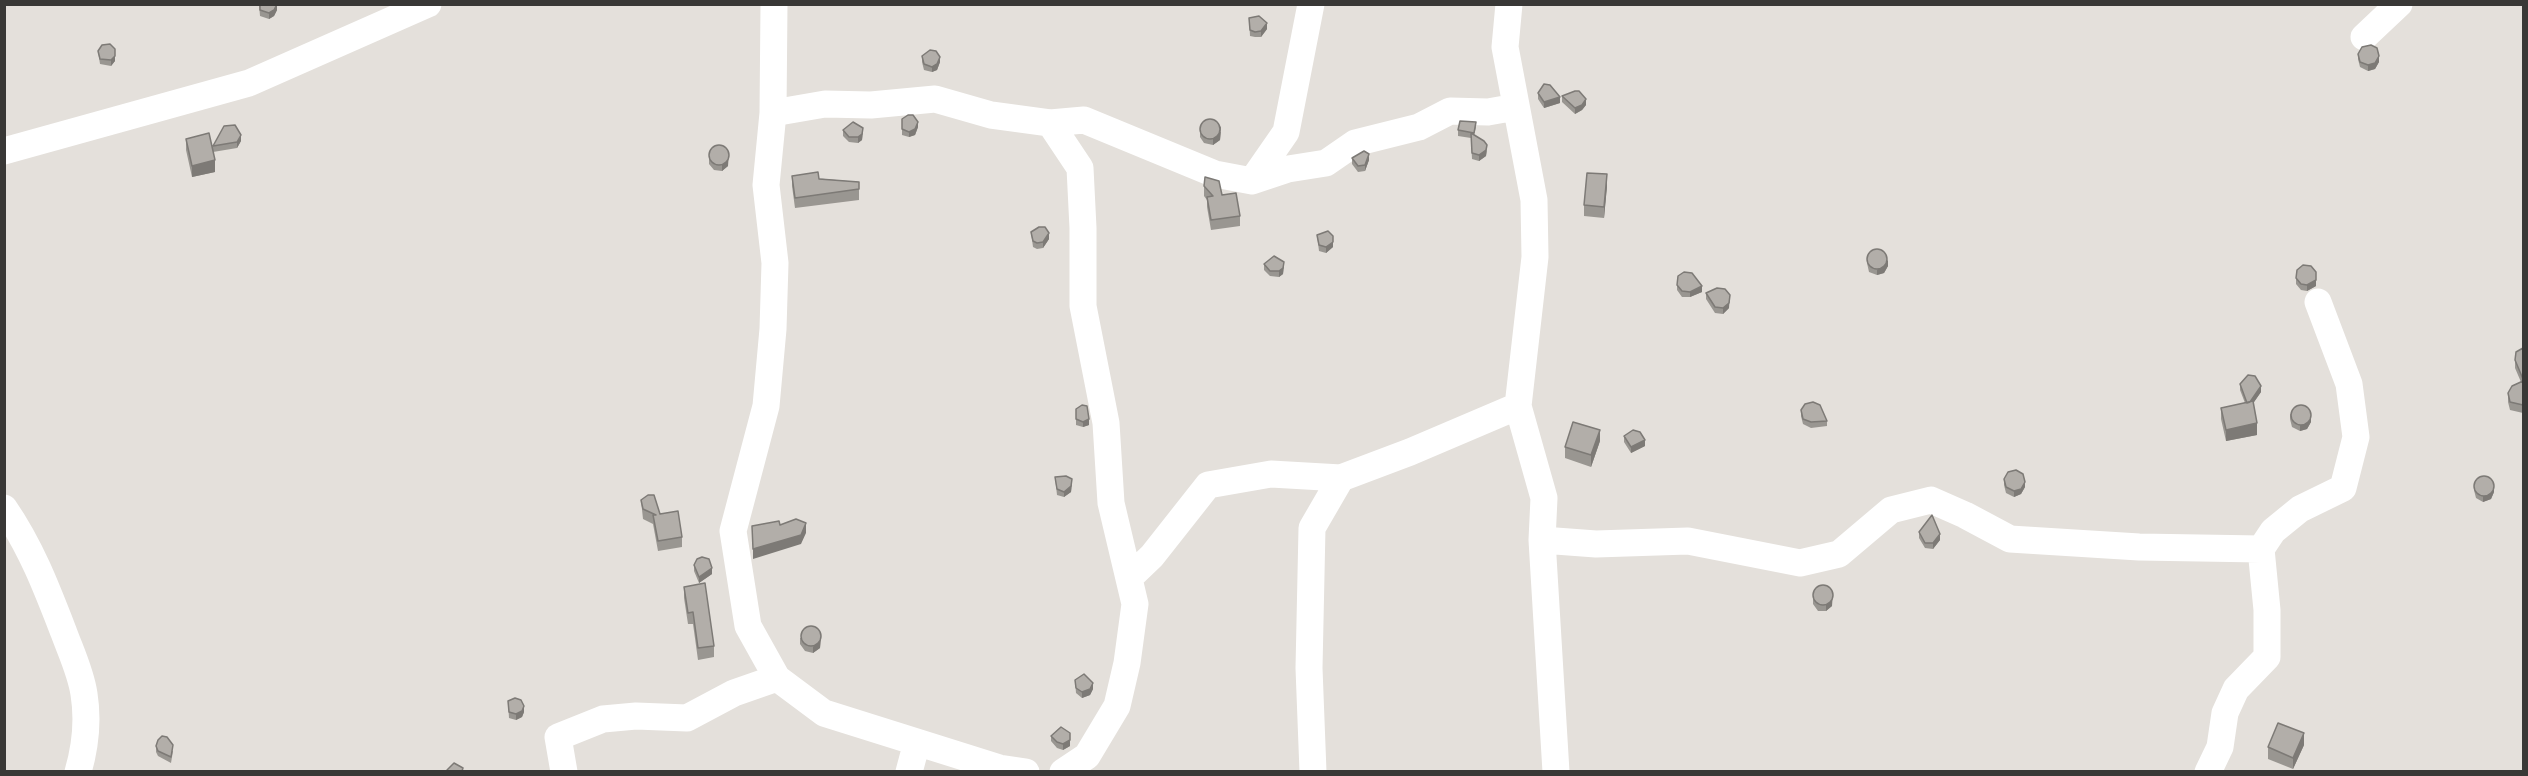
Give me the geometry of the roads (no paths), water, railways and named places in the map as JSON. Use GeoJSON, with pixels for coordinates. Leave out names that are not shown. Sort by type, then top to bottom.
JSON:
{"type":"FeatureCollection","features":[{"type":"Feature","properties":{"kind":"street"},"geometry":{"type":"LineString","coordinates":[[4,151],[249,83],[428,4]]}},
{"type":"Feature","properties":{"kind":"street"},"geometry":{"type":"LineString","coordinates":[[774,4],[773,113],[766,185],[775,263],[773,329],[767,395],[733,531],[748,626],[777,678],[824,713],[999,768],[1026,771]]}},
{"type":"Feature","properties":{"kind":"street"},"geometry":{"type":"LineString","coordinates":[[1252,181],[1286,132],[1311,4]]}},
{"type":"Feature","properties":{"kind":"street"},"geometry":{"type":"LineString","coordinates":[[1509,4],[1505,47],[1534,200],[1535,257],[1518,406],[1544,498],[1542,540],[1557,771]]}},
{"type":"Feature","properties":{"kind":"street"},"geometry":{"type":"LineString","coordinates":[[2364,37],[2398,4]]}},
{"type":"Feature","properties":{"kind":"street"},"geometry":{"type":"LineString","coordinates":[[773,113],[825,104],[872,105],[935,99],[991,115],[1050,123],[1084,120],[1215,174],[1252,181],[1288,169],[1326,163],[1355,143],[1419,128],[1450,111],[1488,112],[1516,107]]}},
{"type":"Feature","properties":{"kind":"street"},"geometry":{"type":"LineString","coordinates":[[1050,123],[1080,168],[1083,306],[1106,423],[1111,502],[1135,604],[1127,663],[1117,706],[1087,756],[1063,771]]}},
{"type":"Feature","properties":{"kind":"street"},"geometry":{"type":"LineString","coordinates":[[2208,771],[2220,747],[2225,713],[2236,689],[2268,657],[2267,610],[2260,549],[2272,531],[2300,509],[2343,488],[2356,438],[2349,384],[2319,302]]}},
{"type":"Feature","properties":{"kind":"street"},"geometry":{"type":"LineString","coordinates":[[1129,579],[1152,556],[1209,485],[1271,474],[1341,478],[1410,452],[1518,406]]}},
{"type":"Feature","properties":{"kind":"street"},"geometry":{"type":"LineString","coordinates":[[1312,771],[1309,668],[1312,528],[1341,478]]}},
{"type":"Feature","properties":{"kind":"street"},"geometry":{"type":"LineString","coordinates":[[1542,540],[1596,544],[1688,541],[1800,563],[1839,555],[1891,510],[1931,500],[1965,514],[2010,539],[2139,547],[2260,549]]}},
{"type":"Feature","properties":{"kind":"street"},"geometry":{"type":"LineString","coordinates":[[4,508],[23,535],[45,582],[72,653],[84,694],[84,752],[78,771]]}},
{"type":"Feature","properties":{"kind":"street"},"geometry":{"type":"LineString","coordinates":[[564,771],[558,737],[603,719],[636,716],[687,718],[734,693],[777,678]]}},
{"type":"Feature","properties":{"kind":"street"},"geometry":{"type":"LineString","coordinates":[[909,771],[917,742]]}}]}
